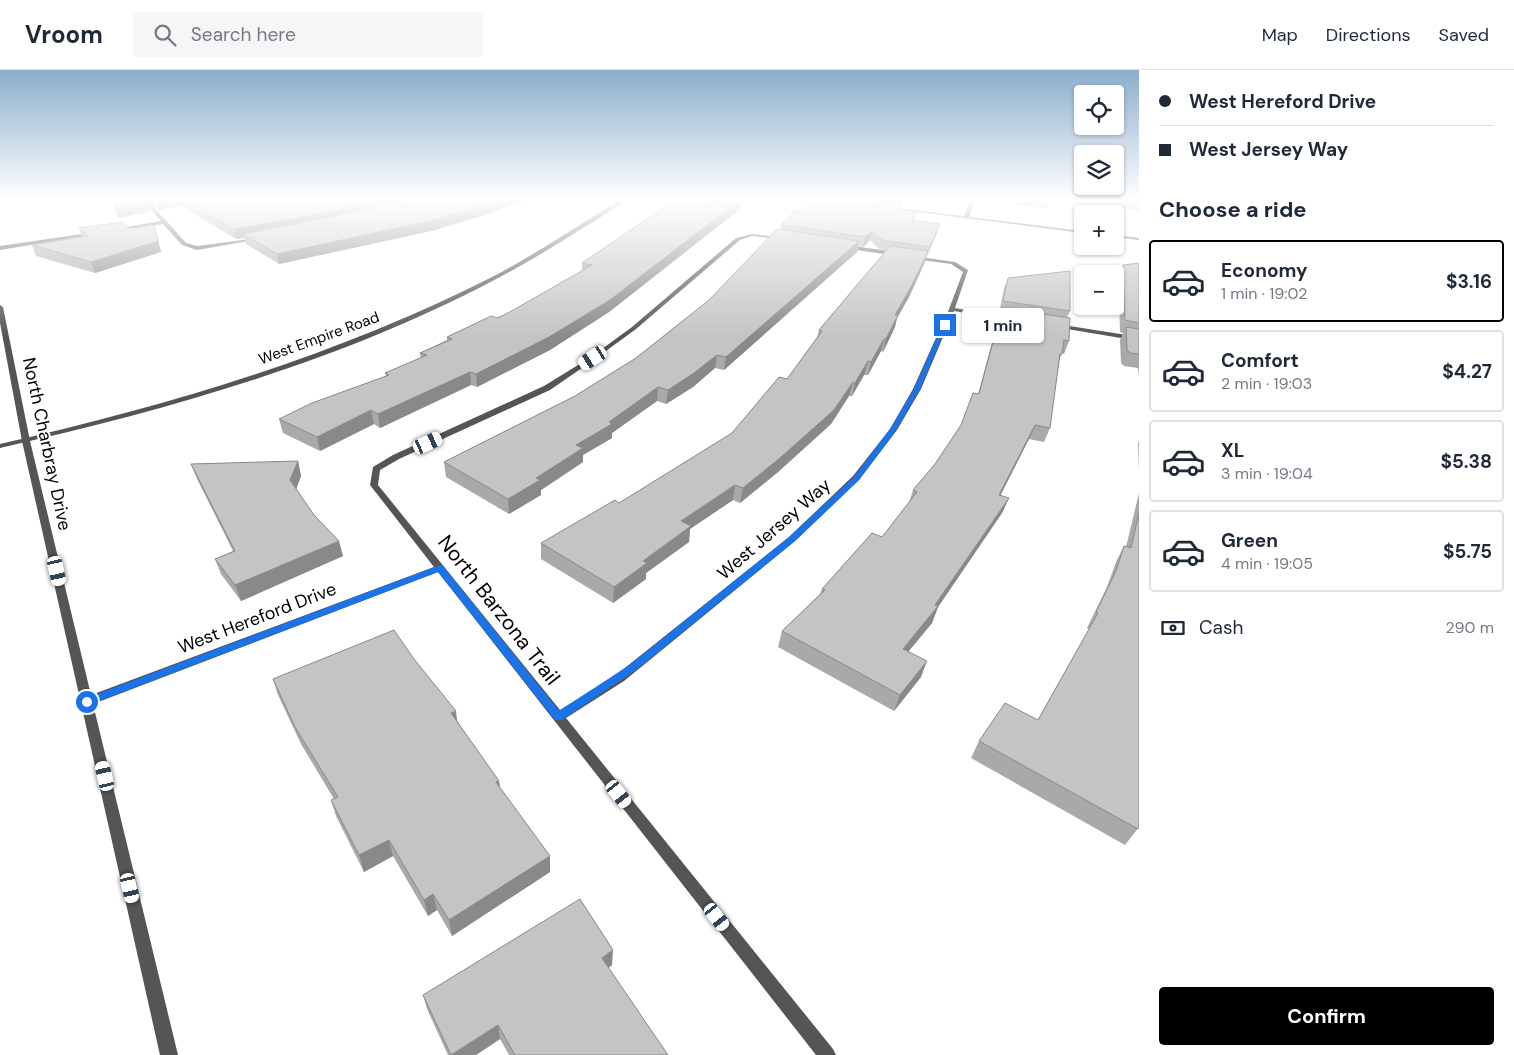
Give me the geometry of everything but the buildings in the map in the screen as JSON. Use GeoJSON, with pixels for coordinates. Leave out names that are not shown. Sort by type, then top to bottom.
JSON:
{"type":"FeatureCollection","features":[{"type":"Feature","properties":{"kind":"street"},"geometry":{"type":"LineString","coordinates":[[0,248],[20,245]]}},
{"type":"Feature","properties":{"kind":"street"},"geometry":{"type":"LineString","coordinates":[[187,245],[198,248],[217,245]]}},
{"type":"Feature","properties":{"kind":"street","name":"West Empire Road"},"geometry":{"type":"LineString","coordinates":[[0,446],[181,400],[324,353],[403,321],[498,276],[549,245]]}},
{"type":"Feature","properties":{"kind":"street","name":"North Barzona Trail"},"geometry":{"type":"LineString","coordinates":[[731,245],[634,328],[593,358],[547,388],[396,457],[376,469],[374,485],[827,1055]]}},
{"type":"Feature","properties":{"kind":"street","name":"West Jersey Way"},"geometry":{"type":"LineString","coordinates":[[558,717],[620,678],[792,539],[856,478],[892,430],[917,389],[952,309],[966,271],[953,263],[838,246]]}},
{"type":"Feature","properties":{"kind":"street","name":"North Charbray Drive"},"geometry":{"type":"LineString","coordinates":[[0,307],[26,440],[170,1055]]}},
{"type":"Feature","properties":{"kind":"street"},"geometry":{"type":"LineString","coordinates":[[952,309],[1021,320]]}},
{"type":"Feature","properties":{"kind":"street"},"geometry":{"type":"LineString","coordinates":[[1050,325],[1139,339]]}},
{"type":"Feature","properties":{"kind":"street","name":"West Hereford Drive"},"geometry":{"type":"LineString","coordinates":[[87,702],[440,568]]}},
{"type":"Feature","properties":{"kind":"route"},"geometry":{"type":"LineString","coordinates":[[87,702],[440,568],[558,717],[620,678],[792,539],[856,478],[892,430],[917,389],[945,325]]}}]}
